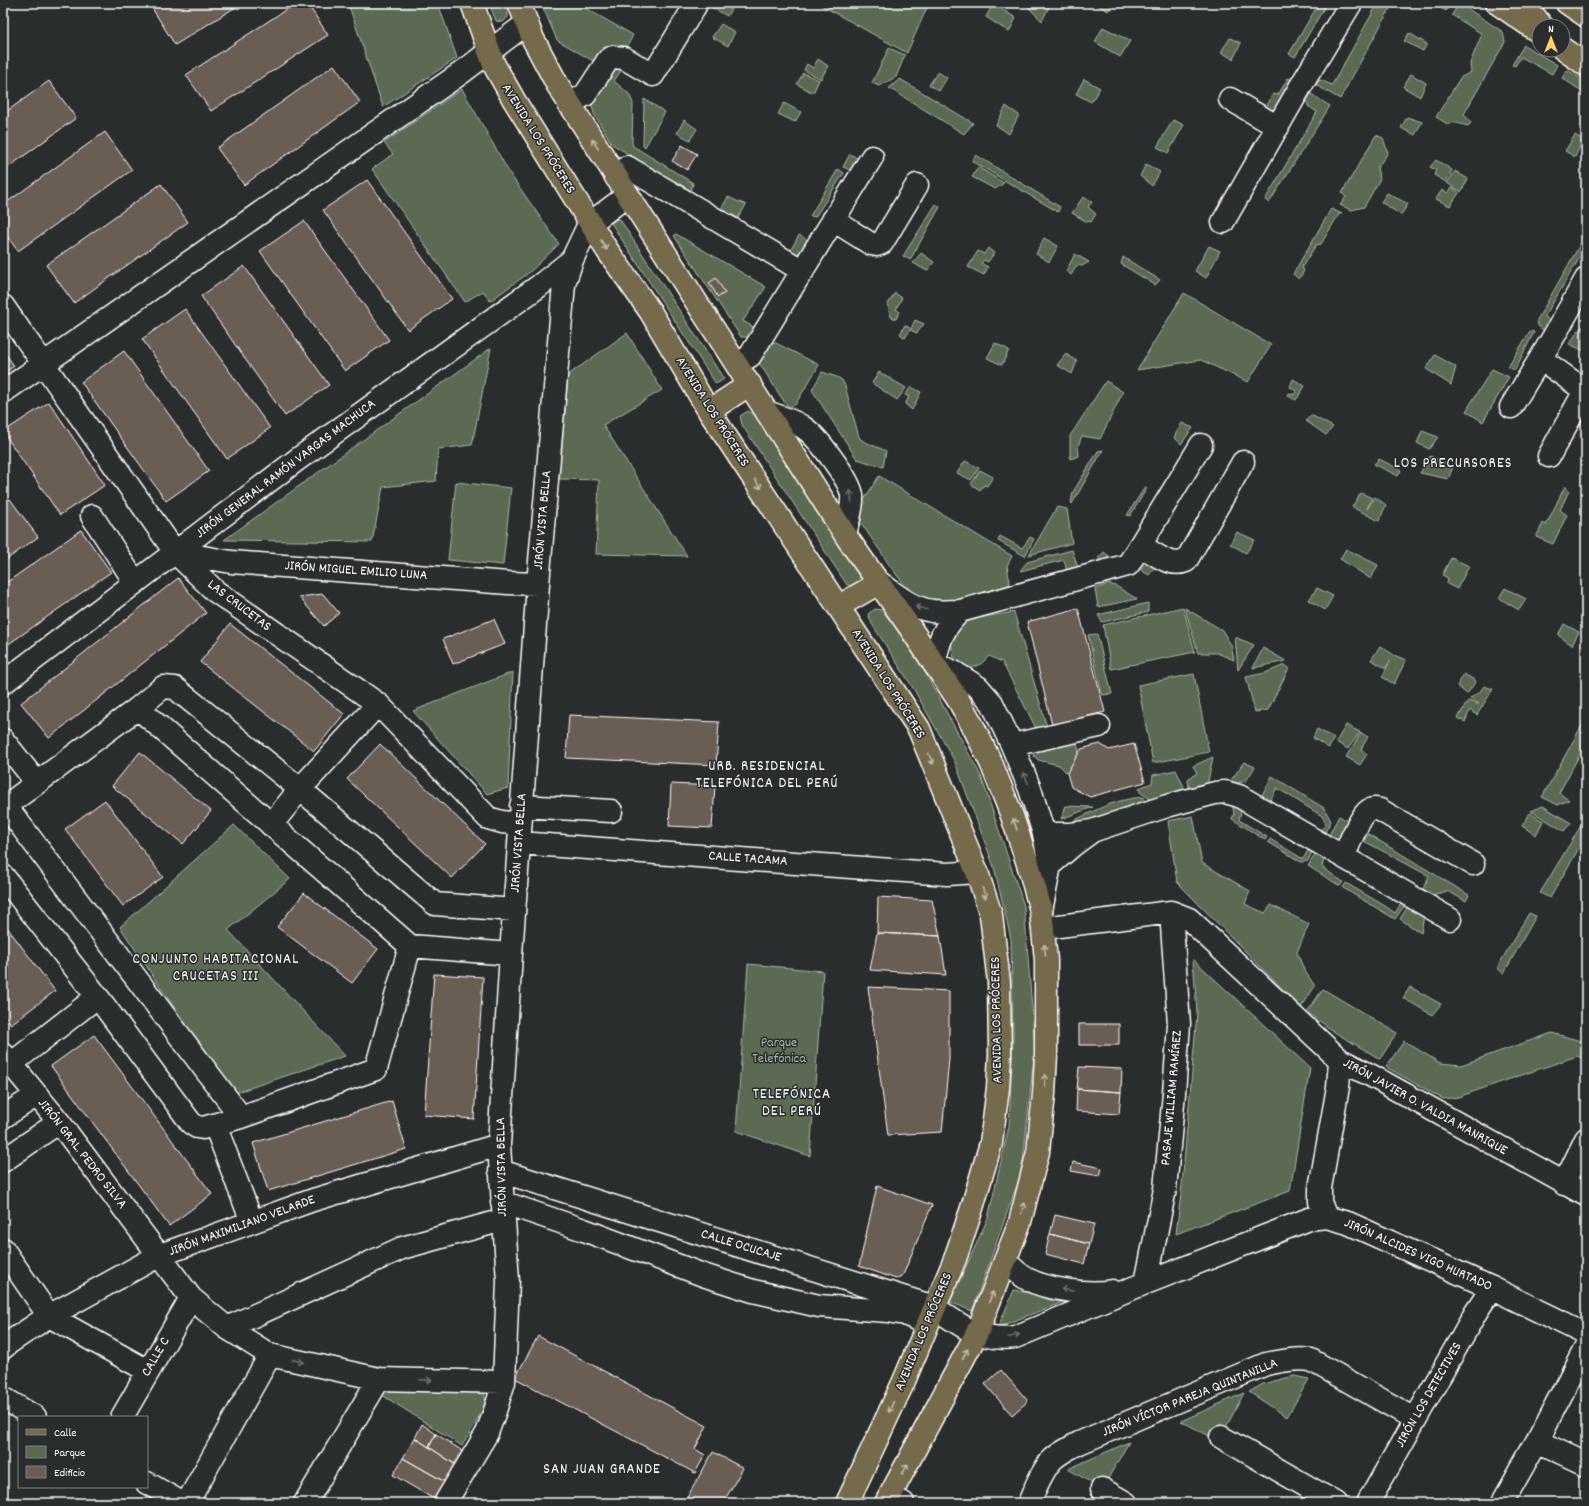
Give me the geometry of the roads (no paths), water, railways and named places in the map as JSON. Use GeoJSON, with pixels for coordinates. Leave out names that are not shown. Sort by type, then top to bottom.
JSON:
{"type":"FeatureCollection","features":[{"type":"Feature","properties":{"kind":"main road","name":"AVENIDA LOS PRÓCERES"},"geometry":{"type":"LineString","coordinates":[[472,3],[494,64],[514,100],[607,250],[650,311],[709,410],[919,729],[977,872],[990,915],[996,952],[1000,996],[1000,1055],[998,1088],[991,1143],[955,1259],[904,1381],[847,1503]]}},
{"type":"Feature","properties":{"kind":"main road"},"geometry":{"type":"LineString","coordinates":[[1498,3],[1531,26]]}},
{"type":"Feature","properties":{"kind":"main road"},"geometry":{"type":"LineString","coordinates":[[1524,3],[1536,18]]}},
{"type":"Feature","properties":{"kind":"main road"},"geometry":{"type":"LineString","coordinates":[[1567,3],[1586,16]]}},
{"type":"Feature","properties":{"kind":"main road"},"geometry":{"type":"LineString","coordinates":[[523,13],[538,51],[569,104],[628,195],[743,360],[750,384],[767,412],[845,534],[962,707],[992,765],[1012,816],[1029,867],[1042,920],[1046,960],[1046,1055],[1044,1094],[1038,1152],[1020,1222],[977,1333],[893,1501]]}},
{"type":"Feature","properties":{"kind":"main road"},"geometry":{"type":"LineString","coordinates":[[1571,54],[1586,64]]}},
{"type":"Feature","properties":{"kind":"main road"},"geometry":{"type":"LineString","coordinates":[[709,410],[750,384]]}},
{"type":"Feature","properties":{"kind":"main road"},"geometry":{"type":"LineString","coordinates":[[839,606],[879,583]]}},
{"type":"Feature","properties":{"kind":"street"},"geometry":{"type":"LineString","coordinates":[[1222,222],[1351,3]]}},
{"type":"Feature","properties":{"kind":"street"},"geometry":{"type":"LineString","coordinates":[[569,104],[585,95],[608,60],[613,56],[624,58],[653,76],[695,6]]}},
{"type":"Feature","properties":{"kind":"street"},"geometry":{"type":"LineString","coordinates":[[3,392],[43,362],[455,78],[489,52],[523,13]]}},
{"type":"Feature","properties":{"kind":"street"},"geometry":{"type":"LineString","coordinates":[[1230,99],[1278,127]]}},
{"type":"Feature","properties":{"kind":"street"},"geometry":{"type":"LineString","coordinates":[[743,360],[802,271],[872,157]]}},
{"type":"Feature","properties":{"kind":"street"},"geometry":{"type":"LineString","coordinates":[[616,176],[627,167],[802,271]]}},
{"type":"Feature","properties":{"kind":"street"},"geometry":{"type":"LineString","coordinates":[[833,220],[871,244],[882,244],[916,184]]}},
{"type":"Feature","properties":{"kind":"street","name":"JIRÓN VISTA BELLA"},"geometry":{"type":"LineString","coordinates":[[445,1503],[487,1433],[504,1382],[508,1282],[499,1145],[510,954],[538,584],[564,284],[572,260],[590,222],[628,195]]}},
{"type":"Feature","properties":{"kind":"street","name":"JIRÓN GENERAL RAMÓN VARGAS MACHUCA"},"geometry":{"type":"LineString","coordinates":[[3,683],[298,459],[539,286],[572,260]]}},
{"type":"Feature","properties":{"kind":"street"},"geometry":{"type":"LineString","coordinates":[[1511,407],[1541,359],[1586,279]]}},
{"type":"Feature","properties":{"kind":"street","name":"LAS CRUCETAS"},"geometry":{"type":"LineString","coordinates":[[3,306],[175,552],[215,591],[378,704],[488,818],[520,825]]}},
{"type":"Feature","properties":{"kind":"street"},"geometry":{"type":"LineString","coordinates":[[1541,359],[1580,386],[1582,393],[1578,406],[1549,456]]}},
{"type":"Feature","properties":{"kind":"street"},"geometry":{"type":"LineString","coordinates":[[767,412],[804,427],[817,438],[847,482],[852,493],[852,505],[845,534]]}},
{"type":"Feature","properties":{"kind":"street"},"geometry":{"type":"LineString","coordinates":[[879,583],[901,599],[918,608],[933,611],[960,610],[1128,565],[1201,445]]}},
{"type":"Feature","properties":{"kind":"street"},"geometry":{"type":"LineString","coordinates":[[1140,545],[1173,563],[1180,564],[1186,561],[1243,462]]}},
{"type":"Feature","properties":{"kind":"street"},"geometry":{"type":"LineString","coordinates":[[92,516],[135,582]]}},
{"type":"Feature","properties":{"kind":"street","name":"JIRÓN MIGUEL EMILIO LUNA"},"geometry":{"type":"LineString","coordinates":[[175,552],[231,562],[538,584]]}},
{"type":"Feature","properties":{"kind":"street"},"geometry":{"type":"LineString","coordinates":[[215,591],[231,562]]}},
{"type":"Feature","properties":{"kind":"street"},"geometry":{"type":"LineString","coordinates":[[960,610],[947,624],[940,639],[934,664],[954,672],[978,687],[992,703],[1012,745],[1030,788],[1044,834],[1050,865],[1042,920],[1180,915]]}},
{"type":"Feature","properties":{"kind":"street"},"geometry":{"type":"LineString","coordinates":[[241,1117],[4,807],[138,708],[163,687],[175,688],[300,789],[435,904],[514,910]]}},
{"type":"Feature","properties":{"kind":"street"},"geometry":{"type":"LineString","coordinates":[[271,825],[300,789],[378,704]]}},
{"type":"Feature","properties":{"kind":"street"},"geometry":{"type":"LineString","coordinates":[[138,708],[410,946],[510,954]]}},
{"type":"Feature","properties":{"kind":"street"},"geometry":{"type":"LineString","coordinates":[[1012,745],[1099,726]]}},
{"type":"Feature","properties":{"kind":"street"},"geometry":{"type":"LineString","coordinates":[[3,740],[37,783]]}},
{"type":"Feature","properties":{"kind":"street"},"geometry":{"type":"LineString","coordinates":[[1044,834],[1071,834],[1092,831],[1167,806],[1215,793],[1225,792],[1240,796],[1450,919]]}},
{"type":"Feature","properties":{"kind":"street"},"geometry":{"type":"LineString","coordinates":[[1344,856],[1362,817],[1368,811],[1374,809],[1380,810],[1474,864]]}},
{"type":"Feature","properties":{"kind":"street"},"geometry":{"type":"LineString","coordinates":[[520,825],[611,811]]}},
{"type":"Feature","properties":{"kind":"street","name":"CALLE TACAMA"},"geometry":{"type":"LineString","coordinates":[[520,825],[947,874],[977,872]]}},
{"type":"Feature","properties":{"kind":"street"},"geometry":{"type":"LineString","coordinates":[[1050,865],[1092,831]]}},
{"type":"Feature","properties":{"kind":"street"},"geometry":{"type":"LineString","coordinates":[[3,876],[98,997],[191,1123],[197,1127],[203,1128],[241,1117],[376,1069],[410,946]]}},
{"type":"Feature","properties":{"kind":"street","name":"JIRÓN JAVIER O. VALDIA MANRIQUE"},"geometry":{"type":"LineString","coordinates":[[1180,915],[1340,1060],[1372,1076],[1586,1195]]}},
{"type":"Feature","properties":{"kind":"street","name":"PASAJE WILLIAM RAMÍREZ"},"geometry":{"type":"LineString","coordinates":[[1139,1286],[1164,1189],[1174,1093],[1178,1024],[1180,915]]}},
{"type":"Feature","properties":{"kind":"street"},"geometry":{"type":"LineString","coordinates":[[7,1059],[98,997]]}},
{"type":"Feature","properties":{"kind":"street","name":"JIRÓN GRAL. PEDRO SILVA"},"geometry":{"type":"LineString","coordinates":[[7,1059],[59,1122],[191,1298],[227,1328],[270,1355],[379,1379],[504,1382]]}},
{"type":"Feature","properties":{"kind":"street"},"geometry":{"type":"LineString","coordinates":[[1326,1217],[1320,1202],[1320,1188],[1338,1087],[1340,1060]]}},
{"type":"Feature","properties":{"kind":"street"},"geometry":{"type":"LineString","coordinates":[[3,1117],[37,1095]]}},
{"type":"Feature","properties":{"kind":"street"},"geometry":{"type":"LineString","coordinates":[[3,1161],[59,1122]]}},
{"type":"Feature","properties":{"kind":"street"},"geometry":{"type":"LineString","coordinates":[[215,1125],[252,1222]]}},
{"type":"Feature","properties":{"kind":"street"},"geometry":{"type":"LineString","coordinates":[[1564,1184],[1586,1139]]}},
{"type":"Feature","properties":{"kind":"street","name":"JIRÓN MAXIMILIANO VELARDE"},"geometry":{"type":"LineString","coordinates":[[3,1348],[49,1316],[160,1255],[313,1200],[499,1145]]}},
{"type":"Feature","properties":{"kind":"street","name":"CALLE OCUCAJE"},"geometry":{"type":"LineString","coordinates":[[500,1171],[930,1316],[956,1322],[977,1333]]}},
{"type":"Feature","properties":{"kind":"street"},"geometry":{"type":"LineString","coordinates":[[227,1328],[402,1248],[503,1211],[584,1230],[703,1275],[753,1291],[819,1306],[930,1316]]}},
{"type":"Feature","properties":{"kind":"street","name":"JIRÓN ALCIDES VIGO HURTADO"},"geometry":{"type":"LineString","coordinates":[[977,1333],[989,1338],[1004,1339],[1015,1337],[1309,1219],[1326,1217],[1348,1222],[1492,1288],[1586,1334]]}},
{"type":"Feature","properties":{"kind":"street"},"geometry":{"type":"LineString","coordinates":[[3,1249],[49,1316],[148,1371]]}},
{"type":"Feature","properties":{"kind":"street","name":"JIRÓN ALCIDES VIGO HURTADO"},"geometry":{"type":"LineString","coordinates":[[1005,1261],[1028,1279],[1042,1285],[1082,1293],[1106,1292],[1139,1286]]}},
{"type":"Feature","properties":{"kind":"street","name":"JIRÓN LOS DETECTIVES"},"geometry":{"type":"LineString","coordinates":[[1368,1503],[1476,1312],[1492,1288]]}},
{"type":"Feature","properties":{"kind":"street","name":"CALLE C"},"geometry":{"type":"LineString","coordinates":[[123,1416],[191,1298]]}},
{"type":"Feature","properties":{"kind":"street"},"geometry":{"type":"LineString","coordinates":[[1502,1503],[1537,1441],[1586,1347]]}},
{"type":"Feature","properties":{"kind":"street"},"geometry":{"type":"LineString","coordinates":[[187,1503],[270,1355]]}},
{"type":"Feature","properties":{"kind":"street","name":"JIRÓN VÍCTOR PAREJA QUINTANILLA"},"geometry":{"type":"LineString","coordinates":[[1029,1503],[1043,1473],[1052,1460],[1074,1446],[1266,1364],[1284,1360],[1299,1358],[1311,1360],[1415,1419]]}},
{"type":"Feature","properties":{"kind":"street"},"geometry":{"type":"LineString","coordinates":[[305,1503],[379,1379]]}},
{"type":"Feature","properties":{"kind":"street"},"geometry":{"type":"LineString","coordinates":[[3,1398],[33,1416]]}},
{"type":"Feature","properties":{"kind":"street"},"geometry":{"type":"LineString","coordinates":[[1221,1437],[1336,1503]]}},
{"type":"Feature","properties":{"kind":"street"},"geometry":{"type":"LineString","coordinates":[[1537,1441],[1586,1464]]}},
{"type":"Feature","properties":{"kind":"street"},"geometry":{"type":"LineString","coordinates":[[148,1483],[182,1503]]}},
{"type":"Feature","properties":{"kind":"street"},"geometry":{"type":"LineString","coordinates":[[1102,1489],[1126,1503]]}},
{"type":"Feature","properties":{"kind":"district","name":"LOS PRECURSORES"},"geometry":{"type":"Point","coordinates":[1453,464]}},
{"type":"Feature","properties":{"kind":"district","name":"URB. RESIDENCIAL TELEFÓNICA DEL PERÚ"},"geometry":{"type":"Point","coordinates":[767,776]}},
{"type":"Feature","properties":{"kind":"district","name":"CONJUNTO HABITACIONAL CRUCETAS III"},"geometry":{"type":"Point","coordinates":[216,968]}},
{"type":"Feature","properties":{"kind":"district","name":"TELEFÓNICA DEL PERÚ"},"geometry":{"type":"Point","coordinates":[792,1104]}},
{"type":"Feature","properties":{"kind":"district","name":"SAN JUAN GRANDE"},"geometry":{"type":"Point","coordinates":[602,1470]}},
{"type":"Feature","properties":{"kind":"park label","name":"Parque Telefónica"},"geometry":{"type":"Point","coordinates":[779,1052]}}]}
